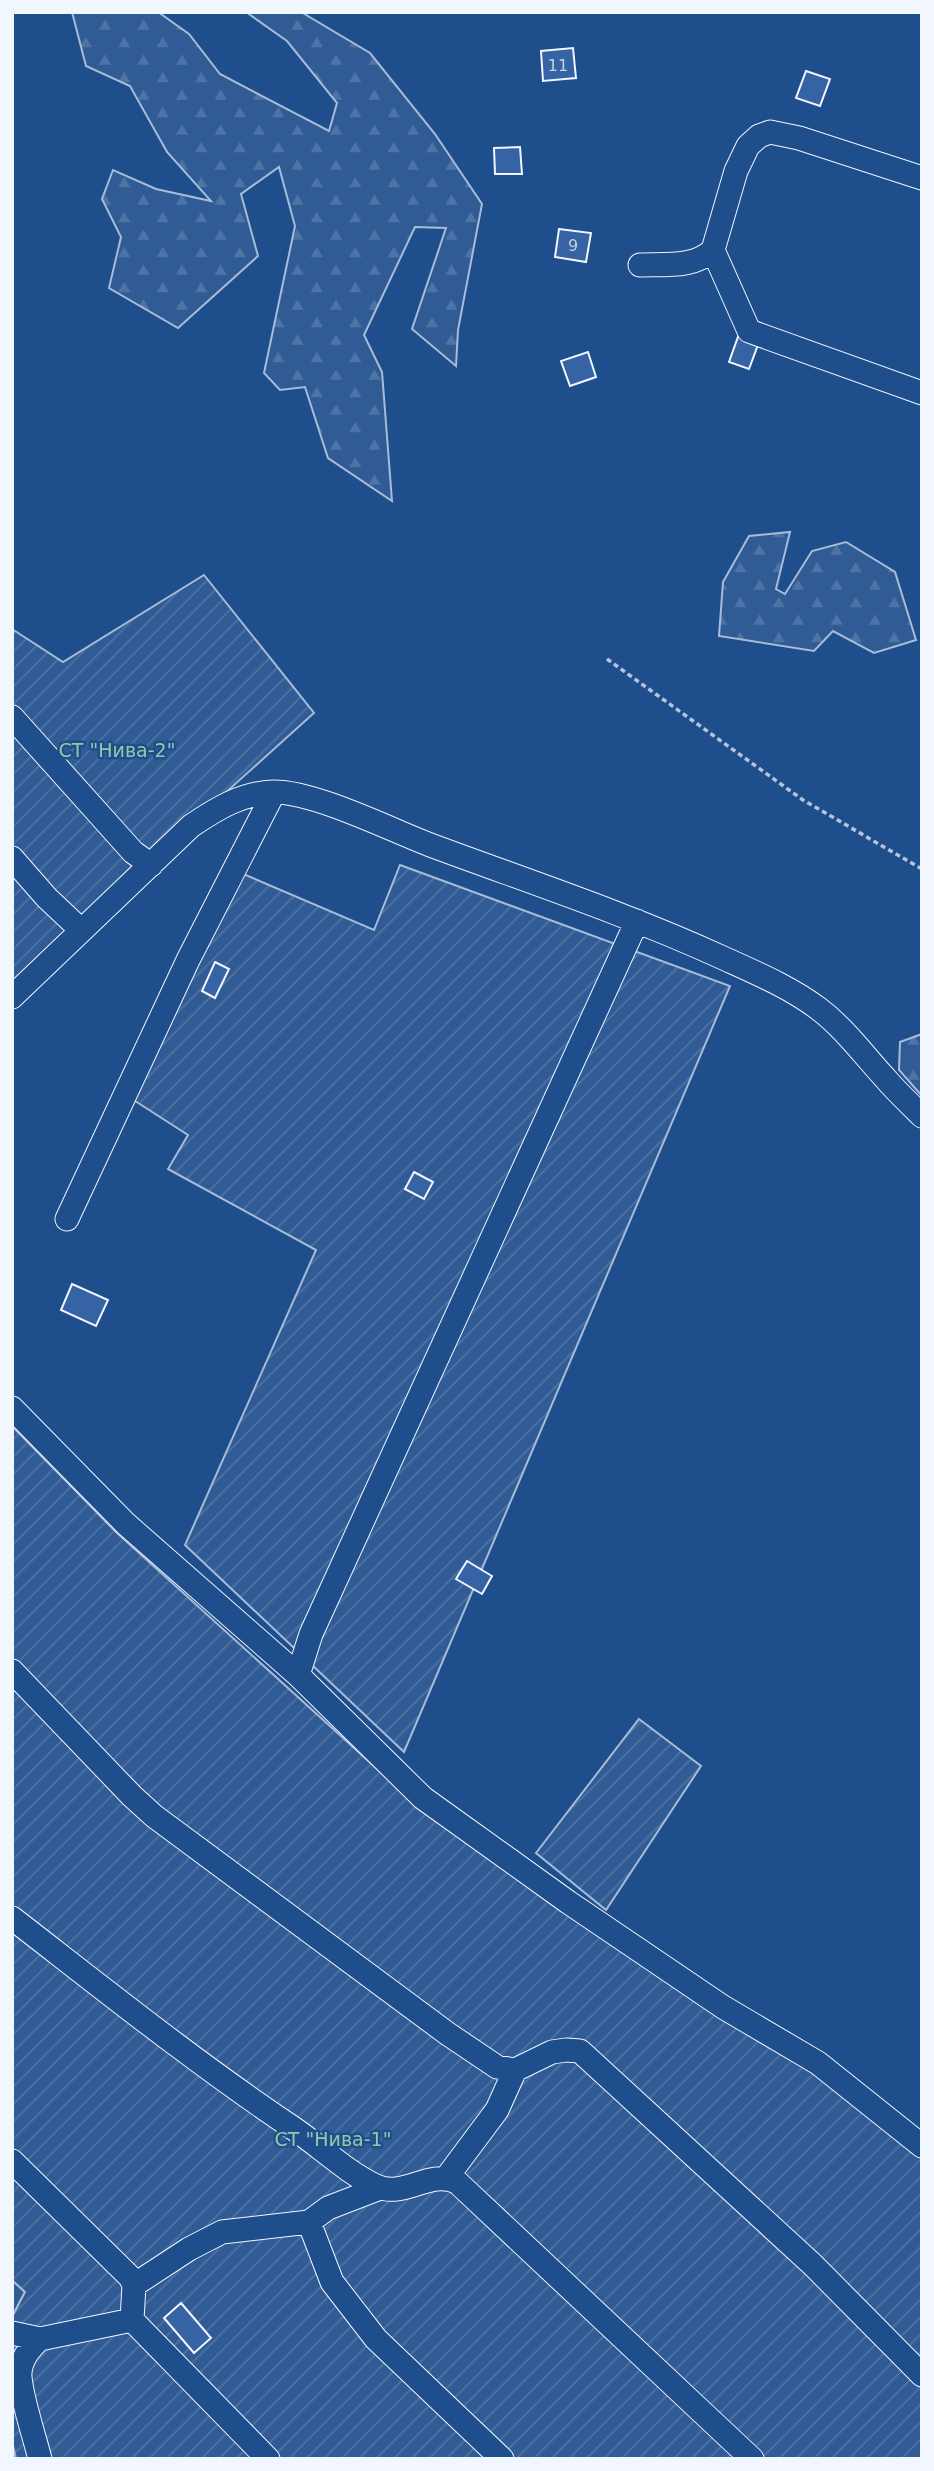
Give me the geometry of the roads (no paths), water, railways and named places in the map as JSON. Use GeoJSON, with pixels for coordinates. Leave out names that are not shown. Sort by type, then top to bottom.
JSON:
{"type":"FeatureCollection","features":[{"type":"Feature","properties":{"kind":"street"},"geometry":{"type":"LineString","coordinates":[[640,265],[690,263],[705,258],[713,250],[736,171],[748,146],[770,132],[799,138],[922,178]]}},
{"type":"Feature","properties":{"kind":"street"},"geometry":{"type":"LineString","coordinates":[[713,250],[750,331],[922,393]]}},
{"type":"Feature","properties":{"kind":"street"},"geometry":{"type":"LineString","coordinates":[[12,717],[133,852],[151,865]]}},
{"type":"Feature","properties":{"kind":"street"},"geometry":{"type":"LineString","coordinates":[[67,1219],[188,960],[274,792]]}},
{"type":"Feature","properties":{"kind":"street"},"geometry":{"type":"LineString","coordinates":[[12,997],[191,826],[218,807],[274,792],[317,801],[637,920],[770,980],[818,1008],[840,1027],[922,1116]]}},
{"type":"Feature","properties":{"kind":"street"},"geometry":{"type":"LineString","coordinates":[[12,858],[47,898],[81,930]]}},
{"type":"Feature","properties":{"kind":"street"},"geometry":{"type":"LineString","coordinates":[[298,1675],[311,1634],[637,920]]}},
{"type":"Feature","properties":{"kind":"street"},"geometry":{"type":"LineString","coordinates":[[12,1408],[126,1524],[298,1675],[423,1798],[568,1902],[723,2007],[818,2063],[922,2146]]}},
{"type":"Feature","properties":{"kind":"street"},"geometry":{"type":"LineString","coordinates":[[12,1671],[154,1816],[496,2067],[515,2070],[552,2052],[580,2051],[813,2265],[922,2375]]}},
{"type":"Feature","properties":{"kind":"street"},"geometry":{"type":"LineString","coordinates":[[12,1918],[220,2079],[319,2146],[360,2178],[391,2191],[432,2179],[447,2177],[457,2182],[752,2459]]}},
{"type":"Feature","properties":{"kind":"street"},"geometry":{"type":"LineString","coordinates":[[447,2177],[497,2110],[515,2070]]}},
{"type":"Feature","properties":{"kind":"street"},"geometry":{"type":"LineString","coordinates":[[12,2161],[130,2277],[134,2285],[132,2320],[268,2459]]}},
{"type":"Feature","properties":{"kind":"street"},"geometry":{"type":"LineString","coordinates":[[134,2285],[189,2249],[222,2232],[309,2222],[328,2208],[380,2188]]}},
{"type":"Feature","properties":{"kind":"street"},"geometry":{"type":"LineString","coordinates":[[309,2222],[332,2282],[376,2339],[502,2459]]}},
{"type":"Feature","properties":{"kind":"street"},"geometry":{"type":"LineString","coordinates":[[12,2333],[40,2339],[132,2320]]}},
{"type":"Feature","properties":{"kind":"street"},"geometry":{"type":"LineString","coordinates":[[40,2339],[30,2347],[20,2375],[40,2459]]}},
{"type":"Feature","properties":{"kind":"park label","name":"СТ \"Нива-2\""},"geometry":{"type":"Point","coordinates":[117,750]}},
{"type":"Feature","properties":{"kind":"park label","name":"СТ \"Нива-1\""},"geometry":{"type":"Point","coordinates":[333,2139]}}]}
